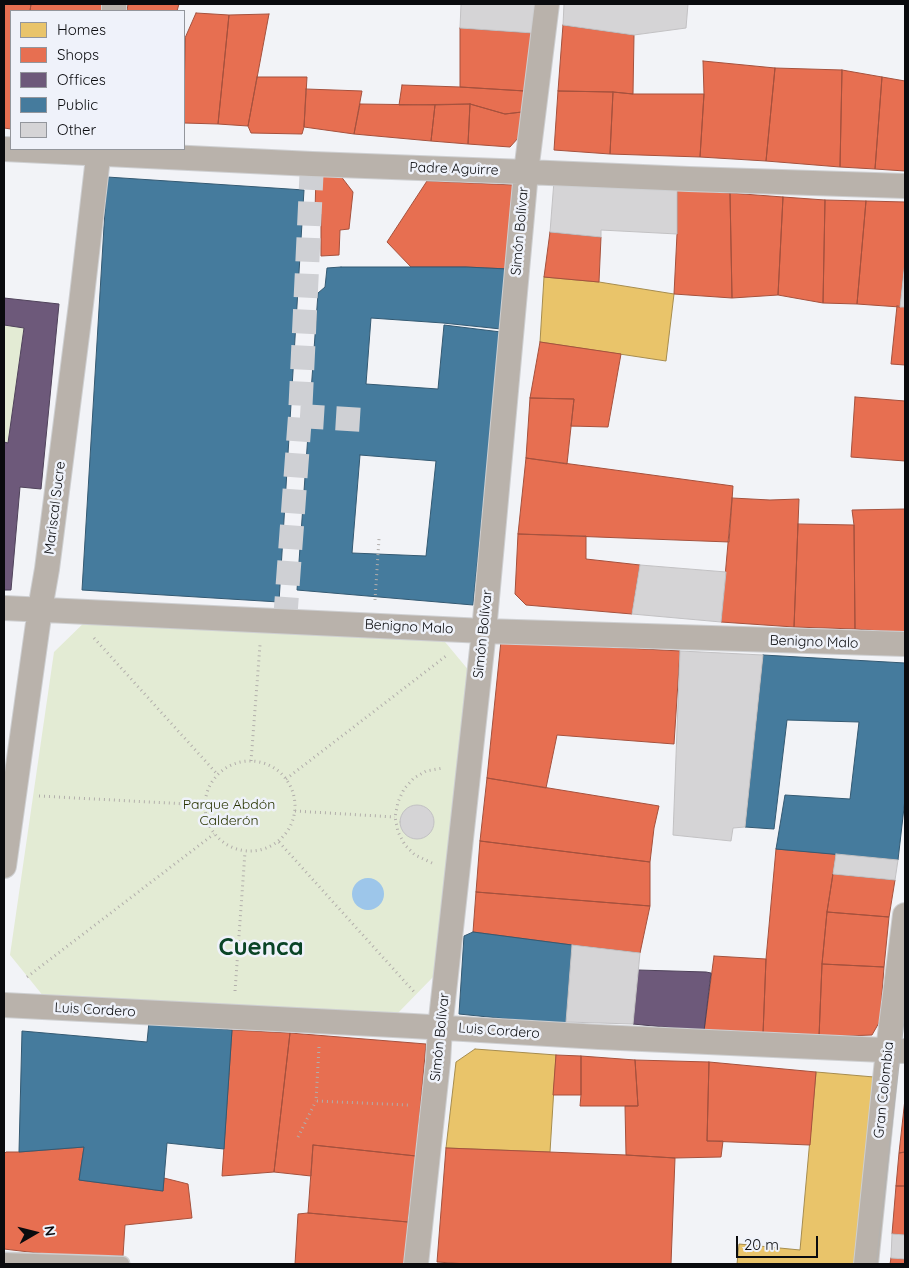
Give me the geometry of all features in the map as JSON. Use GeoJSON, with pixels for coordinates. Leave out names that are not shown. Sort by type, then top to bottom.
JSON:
{"type":"FeatureCollection","features":[{"type":"Feature","properties":{"kind":"street","name":"Simón Bolívar"},"geometry":{"type":"LineString","coordinates":[[416,1264],[484,631],[526,172],[547,4]]}},
{"type":"Feature","properties":{"kind":"street","name":"Padre Aguirre"},"geometry":{"type":"LineString","coordinates":[[52,150],[99,151],[312,164],[905,186]]}},
{"type":"Feature","properties":{"kind":"street","name":"Mariscal Sucre"},"geometry":{"type":"LineString","coordinates":[[4,866],[49,550],[99,151]]}},
{"type":"Feature","properties":{"kind":"street","name":"Benigno Malo"},"geometry":{"type":"LineString","coordinates":[[4,608],[40,608],[484,631],[905,644]]}},
{"type":"Feature","properties":{"kind":"street","name":"Gran Colombia"},"geometry":{"type":"LineString","coordinates":[[866,1264],[896,1051],[905,915]]}},
{"type":"Feature","properties":{"kind":"street","name":"Luis Cordero"},"geometry":{"type":"LineString","coordinates":[[4,1005],[896,1051]]}},
{"type":"Feature","properties":{"kind":"lane"},"geometry":{"type":"LineString","coordinates":[[4,1259],[123,1262]]}},
{"type":"Feature","properties":{"kind":"path"},"geometry":{"type":"LineString","coordinates":[[373,625],[379,539]]}},
{"type":"Feature","properties":{"kind":"path"},"geometry":{"type":"LineString","coordinates":[[251,761],[261,620]]}},
{"type":"Feature","properties":{"kind":"path"},"geometry":{"type":"LineString","coordinates":[[89,632],[218,775]]}},
{"type":"Feature","properties":{"kind":"path"},"geometry":{"type":"LineString","coordinates":[[286,779],[453,651]]}},
{"type":"Feature","properties":{"kind":"path"},"geometry":{"type":"LineString","coordinates":[[251,761],[272,766],[282,774],[290,784],[295,796],[294,821],[288,833],[279,842],[267,849],[254,852],[245,852],[230,847],[218,839],[210,826],[206,814],[207,795],[218,775],[224,769],[235,764],[251,761]]}},
{"type":"Feature","properties":{"kind":"path"},"geometry":{"type":"LineString","coordinates":[[437,864],[416,856],[405,845],[398,832],[396,817],[398,802],[404,789],[414,778],[426,771],[448,768]]}},
{"type":"Feature","properties":{"kind":"path"},"geometry":{"type":"LineString","coordinates":[[33,796],[206,806]]}},
{"type":"Feature","properties":{"kind":"path"},"geometry":{"type":"LineString","coordinates":[[295,811],[396,817]]}},
{"type":"Feature","properties":{"kind":"path"},"geometry":{"type":"LineString","coordinates":[[27,977],[214,834]]}},
{"type":"Feature","properties":{"kind":"path"},"geometry":{"type":"LineString","coordinates":[[279,842],[416,994]]}},
{"type":"Feature","properties":{"kind":"path"},"geometry":{"type":"LineString","coordinates":[[235,996],[245,852]]}},
{"type":"Feature","properties":{"kind":"path"},"geometry":{"type":"LineString","coordinates":[[298,1137],[316,1101],[321,1021]]}},
{"type":"Feature","properties":{"kind":"path"},"geometry":{"type":"LineString","coordinates":[[316,1101],[432,1107]]}},
{"type":"Feature","properties":{"kind":"green space"},"geometry":{"type":"Polygon","coordinates":[[[4,325],[24,328],[8,443],[4,442],[4,325]]]}},
{"type":"Feature","properties":{"kind":"green space","name":"Parque Abdón Calderón"},"geometry":{"type":"Polygon","coordinates":[[[92,615],[436,631],[470,672],[434,976],[397,1014],[44,997],[10,955],[54,652],[92,615]]]}},
{"type":"Feature","properties":{"kind":"water"},"geometry":{"type":"Polygon","coordinates":[[[368,878],[374,879],[379,883],[383,888],[383,900],[379,905],[374,909],[368,910],[362,909],[357,905],[353,900],[352,894],[353,888],[357,883],[362,879],[368,878]]]}},
{"type":"Feature","properties":{"kind":"building: Homes"},"geometry":{"type":"Polygon","coordinates":[[[544,277],[599,282],[674,294],[666,361],[540,342],[544,277]]]}},
{"type":"Feature","properties":{"kind":"building: Homes"},"geometry":{"type":"Polygon","coordinates":[[[475,1049],[556,1055],[550,1152],[446,1148],[456,1062],[475,1049]]]}},
{"type":"Feature","properties":{"kind":"building: Homes"},"geometry":{"type":"Polygon","coordinates":[[[816,1072],[874,1077],[855,1264],[737,1264],[739,1244],[800,1250],[816,1072]]]}},
{"type":"Feature","properties":{"kind":"building: Shops"},"geometry":{"type":"Polygon","coordinates":[[[4,4],[31,4],[30,10],[10,10],[10,129],[4,128],[4,4]]]}},
{"type":"Feature","properties":{"kind":"building: Shops"},"geometry":{"type":"Polygon","coordinates":[[[31,4],[106,4],[105,10],[30,10],[31,4]]]}},
{"type":"Feature","properties":{"kind":"building: Shops"},"geometry":{"type":"Polygon","coordinates":[[[128,4],[179,4],[177,10],[127,10],[128,4]]]}},
{"type":"Feature","properties":{"kind":"building: Shops"},"geometry":{"type":"Polygon","coordinates":[[[196,13],[229,15],[218,124],[185,123],[185,38],[196,13]]]}},
{"type":"Feature","properties":{"kind":"building: Shops"},"geometry":{"type":"Polygon","coordinates":[[[269,14],[248,126],[218,124],[229,15],[269,14]]]}},
{"type":"Feature","properties":{"kind":"building: Shops"},"geometry":{"type":"Polygon","coordinates":[[[563,25],[634,35],[633,94],[558,91],[563,25]]]}},
{"type":"Feature","properties":{"kind":"building: Shops"},"geometry":{"type":"Polygon","coordinates":[[[460,28],[533,33],[525,91],[460,87],[460,28]]]}},
{"type":"Feature","properties":{"kind":"building: Shops"},"geometry":{"type":"Polygon","coordinates":[[[703,61],[775,68],[766,161],[700,157],[704,94],[703,61]]]}},
{"type":"Feature","properties":{"kind":"building: Shops"},"geometry":{"type":"Polygon","coordinates":[[[775,68],[842,70],[840,167],[766,161],[775,68]]]}},
{"type":"Feature","properties":{"kind":"building: Shops"},"geometry":{"type":"Polygon","coordinates":[[[842,70],[882,77],[875,169],[840,167],[842,70]]]}},
{"type":"Feature","properties":{"kind":"building: Shops"},"geometry":{"type":"Polygon","coordinates":[[[257,77],[307,77],[302,134],[251,133],[248,126],[257,77]]]}},
{"type":"Feature","properties":{"kind":"building: Shops"},"geometry":{"type":"Polygon","coordinates":[[[882,77],[905,81],[905,171],[875,169],[882,77]]]}},
{"type":"Feature","properties":{"kind":"building: Shops"},"geometry":{"type":"Polygon","coordinates":[[[402,85],[525,91],[522,112],[505,114],[470,104],[399,105],[402,85]]]}},
{"type":"Feature","properties":{"kind":"building: Shops"},"geometry":{"type":"Polygon","coordinates":[[[306,89],[362,91],[354,134],[304,127],[306,89]]]}},
{"type":"Feature","properties":{"kind":"building: Shops"},"geometry":{"type":"Polygon","coordinates":[[[558,91],[613,92],[610,154],[554,150],[558,91]]]}},
{"type":"Feature","properties":{"kind":"building: Shops"},"geometry":{"type":"Polygon","coordinates":[[[613,92],[633,94],[704,94],[700,157],[610,154],[613,92]]]}},
{"type":"Feature","properties":{"kind":"building: Shops"},"geometry":{"type":"Polygon","coordinates":[[[360,104],[435,105],[431,141],[354,134],[360,104]]]}},
{"type":"Feature","properties":{"kind":"building: Shops"},"geometry":{"type":"Polygon","coordinates":[[[470,104],[505,114],[522,112],[519,137],[510,147],[468,144],[470,104]]]}},
{"type":"Feature","properties":{"kind":"building: Shops"},"geometry":{"type":"Polygon","coordinates":[[[470,104],[468,144],[431,141],[435,105],[470,104]]]}},
{"type":"Feature","properties":{"kind":"building: Shops"},"geometry":{"type":"Polygon","coordinates":[[[316,175],[340,175],[353,192],[349,229],[340,230],[339,255],[321,256],[321,214],[315,212],[316,175]]]}},
{"type":"Feature","properties":{"kind":"building: Shops"},"geometry":{"type":"Polygon","coordinates":[[[427,181],[514,185],[508,269],[411,267],[387,242],[427,181]]]}},
{"type":"Feature","properties":{"kind":"building: Shops"},"geometry":{"type":"Polygon","coordinates":[[[677,189],[730,193],[732,298],[674,294],[677,189]]]}},
{"type":"Feature","properties":{"kind":"building: Shops"},"geometry":{"type":"Polygon","coordinates":[[[730,193],[783,197],[778,295],[732,298],[730,193]]]}},
{"type":"Feature","properties":{"kind":"building: Shops"},"geometry":{"type":"Polygon","coordinates":[[[783,197],[825,200],[823,303],[778,295],[783,197]]]}},
{"type":"Feature","properties":{"kind":"building: Shops"},"geometry":{"type":"Polygon","coordinates":[[[825,200],[866,201],[857,304],[823,303],[825,200]]]}},
{"type":"Feature","properties":{"kind":"building: Shops"},"geometry":{"type":"Polygon","coordinates":[[[866,201],[905,202],[905,262],[900,307],[857,304],[866,201]]]}},
{"type":"Feature","properties":{"kind":"building: Shops"},"geometry":{"type":"Polygon","coordinates":[[[550,232],[601,237],[599,282],[544,277],[550,232]]]}},
{"type":"Feature","properties":{"kind":"building: Shops"},"geometry":{"type":"Polygon","coordinates":[[[897,306],[905,307],[905,365],[891,364],[897,306]]]}},
{"type":"Feature","properties":{"kind":"building: Shops"},"geometry":{"type":"Polygon","coordinates":[[[540,342],[621,354],[608,427],[571,426],[574,399],[530,398],[540,342]]]}},
{"type":"Feature","properties":{"kind":"building: Shops"},"geometry":{"type":"Polygon","coordinates":[[[855,397],[905,401],[905,461],[851,457],[855,397]]]}},
{"type":"Feature","properties":{"kind":"building: Shops"},"geometry":{"type":"Polygon","coordinates":[[[530,398],[574,399],[567,464],[526,458],[530,398]]]}},
{"type":"Feature","properties":{"kind":"building: Shops"},"geometry":{"type":"Polygon","coordinates":[[[526,458],[733,486],[729,542],[518,534],[526,458]]]}},
{"type":"Feature","properties":{"kind":"building: Shops"},"geometry":{"type":"Polygon","coordinates":[[[732,498],[799,499],[794,627],[721,622],[732,498]]]}},
{"type":"Feature","properties":{"kind":"building: Shops"},"geometry":{"type":"Polygon","coordinates":[[[905,509],[905,633],[855,629],[854,525],[852,510],[905,509]]]}},
{"type":"Feature","properties":{"kind":"building: Shops"},"geometry":{"type":"Polygon","coordinates":[[[798,524],[854,525],[855,629],[794,627],[798,524]]]}},
{"type":"Feature","properties":{"kind":"building: Shops"},"geometry":{"type":"Polygon","coordinates":[[[518,534],[586,536],[586,559],[640,565],[632,614],[526,605],[515,594],[518,534]]]}},
{"type":"Feature","properties":{"kind":"building: Shops"},"geometry":{"type":"Polygon","coordinates":[[[501,641],[680,651],[674,744],[557,735],[546,788],[487,778],[501,641]]]}},
{"type":"Feature","properties":{"kind":"building: Shops"},"geometry":{"type":"Polygon","coordinates":[[[487,778],[659,806],[650,862],[480,841],[487,778]]]}},
{"type":"Feature","properties":{"kind":"building: Shops"},"geometry":{"type":"Polygon","coordinates":[[[480,841],[650,862],[650,906],[476,892],[480,841]]]}},
{"type":"Feature","properties":{"kind":"building: Shops"},"geometry":{"type":"Polygon","coordinates":[[[776,849],[836,854],[827,912],[822,964],[819,1037],[763,1034],[766,959],[776,849]]]}},
{"type":"Feature","properties":{"kind":"building: Shops"},"geometry":{"type":"Polygon","coordinates":[[[833,874],[895,880],[889,917],[827,912],[833,874]]]}},
{"type":"Feature","properties":{"kind":"building: Shops"},"geometry":{"type":"Polygon","coordinates":[[[476,892],[650,906],[640,953],[473,932],[476,892]]]}},
{"type":"Feature","properties":{"kind":"building: Shops"},"geometry":{"type":"Polygon","coordinates":[[[827,912],[889,917],[884,967],[822,964],[827,912]]]}},
{"type":"Feature","properties":{"kind":"building: Shops"},"geometry":{"type":"Polygon","coordinates":[[[714,956],[766,959],[763,1034],[704,1031],[714,956]]]}},
{"type":"Feature","properties":{"kind":"building: Shops"},"geometry":{"type":"Polygon","coordinates":[[[822,964],[884,967],[880,1021],[872,1035],[819,1037],[822,964]]]}},
{"type":"Feature","properties":{"kind":"building: Shops"},"geometry":{"type":"Polygon","coordinates":[[[232,1030],[290,1033],[274,1172],[222,1176],[232,1030]]]}},
{"type":"Feature","properties":{"kind":"building: Shops"},"geometry":{"type":"Polygon","coordinates":[[[290,1033],[426,1044],[416,1156],[313,1145],[311,1176],[274,1172],[290,1033]]]}},
{"type":"Feature","properties":{"kind":"building: Shops"},"geometry":{"type":"Polygon","coordinates":[[[556,1055],[581,1056],[581,1095],[553,1095],[556,1055]]]}},
{"type":"Feature","properties":{"kind":"building: Shops"},"geometry":{"type":"Polygon","coordinates":[[[581,1056],[635,1060],[638,1106],[580,1106],[581,1056]]]}},
{"type":"Feature","properties":{"kind":"building: Shops"},"geometry":{"type":"Polygon","coordinates":[[[635,1060],[709,1062],[707,1141],[723,1141],[721,1157],[675,1158],[626,1155],[625,1106],[638,1106],[635,1060]]]}},
{"type":"Feature","properties":{"kind":"building: Shops"},"geometry":{"type":"Polygon","coordinates":[[[709,1062],[816,1072],[810,1145],[707,1141],[709,1062]]]}},
{"type":"Feature","properties":{"kind":"building: Shops"},"geometry":{"type":"Polygon","coordinates":[[[905,1099],[905,1152],[899,1153],[905,1099]]]}},
{"type":"Feature","properties":{"kind":"building: Shops"},"geometry":{"type":"Polygon","coordinates":[[[313,1145],[416,1156],[408,1222],[308,1213],[313,1145]]]}},
{"type":"Feature","properties":{"kind":"building: Shops"},"geometry":{"type":"Polygon","coordinates":[[[84,1147],[79,1180],[163,1191],[164,1178],[188,1184],[192,1218],[125,1225],[123,1256],[54,1255],[4,1249],[4,1154],[6,1152],[84,1147]]]}},
{"type":"Feature","properties":{"kind":"building: Shops"},"geometry":{"type":"Polygon","coordinates":[[[446,1148],[675,1158],[671,1264],[467,1264],[437,1262],[446,1148]]]}},
{"type":"Feature","properties":{"kind":"building: Shops"},"geometry":{"type":"Polygon","coordinates":[[[905,1152],[905,1186],[896,1186],[899,1153],[905,1152]]]}},
{"type":"Feature","properties":{"kind":"building: Shops"},"geometry":{"type":"Polygon","coordinates":[[[896,1186],[905,1186],[905,1235],[892,1234],[896,1186]]]}},
{"type":"Feature","properties":{"kind":"building: Shops"},"geometry":{"type":"Polygon","coordinates":[[[308,1213],[408,1222],[405,1264],[295,1264],[298,1214],[308,1213]]]}},
{"type":"Feature","properties":{"kind":"building: Shops"},"geometry":{"type":"Polygon","coordinates":[[[891,1258],[905,1259],[905,1264],[890,1264],[891,1258]]]}},
{"type":"Feature","properties":{"kind":"building: Offices"},"geometry":{"type":"Polygon","coordinates":[[[4,298],[59,304],[41,489],[20,487],[11,590],[4,590],[4,442],[8,443],[24,328],[4,325],[4,298]]]}},
{"type":"Feature","properties":{"kind":"building: Offices"},"geometry":{"type":"Polygon","coordinates":[[[638,970],[711,973],[704,1031],[633,1024],[638,970]]]}},
{"type":"Feature","properties":{"kind":"building: Public"},"geometry":{"type":"Polygon","coordinates":[[[107,177],[304,190],[279,602],[82,590],[107,177]]]}},
{"type":"Feature","properties":{"kind":"building: Public"},"geometry":{"type":"Polygon","coordinates":[[[466,267],[508,269],[501,329],[371,318],[366,384],[438,389],[444,325],[501,332],[473,605],[297,590],[318,293],[325,287],[327,268],[466,267]],[[360,455],[352,553],[426,556],[436,461],[360,455]]]}},
{"type":"Feature","properties":{"kind":"building: Public"},"geometry":{"type":"Polygon","coordinates":[[[763,655],[905,663],[905,799],[898,860],[776,849],[785,795],[850,799],[859,722],[787,720],[774,829],[745,827],[763,655]]]}},
{"type":"Feature","properties":{"kind":"building: Public"},"geometry":{"type":"Polygon","coordinates":[[[473,932],[572,945],[566,1025],[459,1014],[464,936],[473,932]]]}},
{"type":"Feature","properties":{"kind":"building: Public"},"geometry":{"type":"Polygon","coordinates":[[[149,1022],[232,1030],[224,1149],[167,1143],[163,1191],[79,1180],[84,1147],[19,1152],[22,1031],[147,1042],[149,1022]]]}},
{"type":"Feature","properties":{"kind":"building: Other"},"geometry":{"type":"Polygon","coordinates":[[[461,4],[536,4],[533,33],[460,28],[461,4]]]}},
{"type":"Feature","properties":{"kind":"building: Other"},"geometry":{"type":"Polygon","coordinates":[[[564,4],[688,4],[686,28],[634,35],[563,25],[564,4]]]}},
{"type":"Feature","properties":{"kind":"building: Other"},"geometry":{"type":"Polygon","coordinates":[[[554,181],[677,189],[677,234],[601,230],[601,237],[550,232],[554,181]]]}},
{"type":"Feature","properties":{"kind":"building: Other"},"geometry":{"type":"Polygon","coordinates":[[[905,262],[905,307],[900,307],[905,262]]]}},
{"type":"Feature","properties":{"kind":"building: Other"},"geometry":{"type":"Polygon","coordinates":[[[640,565],[726,572],[721,622],[632,614],[640,565]]]}},
{"type":"Feature","properties":{"kind":"building: Other"},"geometry":{"type":"Polygon","coordinates":[[[680,651],[763,655],[745,827],[733,828],[731,841],[673,835],[680,651]]]}},
{"type":"Feature","properties":{"kind":"building: Other"},"geometry":{"type":"Polygon","coordinates":[[[417,805],[429,810],[434,822],[429,834],[417,839],[405,834],[400,822],[405,810],[417,805]]]}},
{"type":"Feature","properties":{"kind":"building: Other"},"geometry":{"type":"Polygon","coordinates":[[[836,854],[898,860],[895,880],[833,874],[836,854]]]}},
{"type":"Feature","properties":{"kind":"building: Other"},"geometry":{"type":"Polygon","coordinates":[[[572,945],[640,953],[633,1024],[566,1022],[572,945]]]}},
{"type":"Feature","properties":{"kind":"building: Other"},"geometry":{"type":"Polygon","coordinates":[[[892,1234],[905,1235],[905,1259],[891,1258],[892,1234]]]}},
{"type":"Feature","properties":{"kind":"tunnel"},"geometry":{"type":"LineString","coordinates":[[285,621],[300,416],[312,164]]}},
{"type":"Feature","properties":{"kind":"tunnel"},"geometry":{"type":"LineString","coordinates":[[300,416],[365,420]]}},
{"type":"Feature","properties":{"kind":"tram line"},"geometry":{"type":"LineString","coordinates":[[876,1264],[905,1012]]}},
{"type":"Feature","properties":{"kind":"district","name":"Cuenca"},"geometry":{"type":"Point","coordinates":[261,948]}}]}
